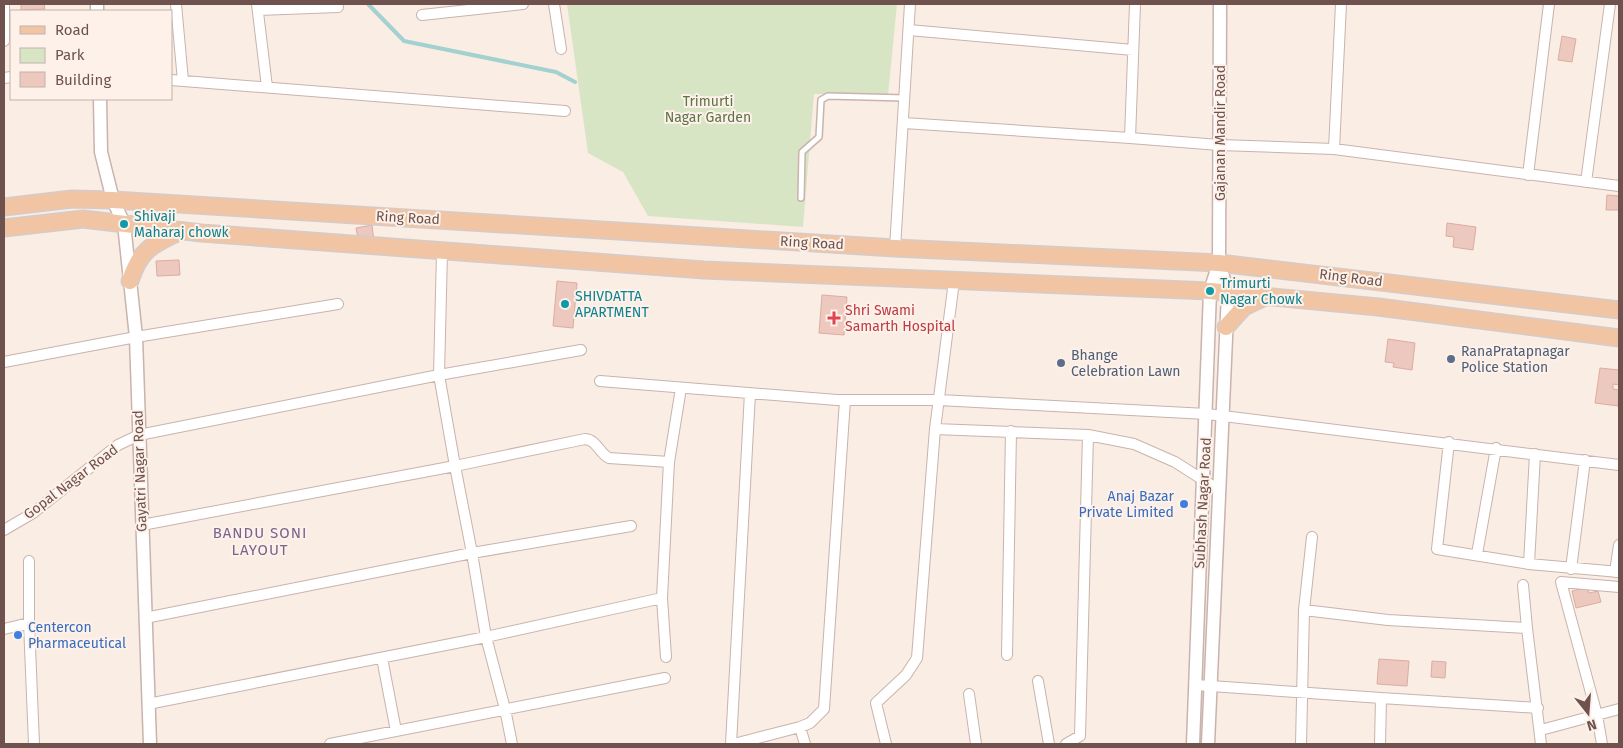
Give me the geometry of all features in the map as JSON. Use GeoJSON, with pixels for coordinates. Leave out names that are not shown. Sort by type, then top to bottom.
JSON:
{"type":"FeatureCollection","features":[{"type":"Feature","properties":{"kind":"main road","name":"Ring Road"},"geometry":{"type":"LineString","coordinates":[[4,207],[72,199],[113,200],[895,248],[1219,263],[1619,310]]}},
{"type":"Feature","properties":{"kind":"main road"},"geometry":{"type":"LineString","coordinates":[[4,228],[83,219],[181,231],[442,252],[704,270],[1210,291],[1378,307],[1619,338]]}},
{"type":"Feature","properties":{"kind":"main road"},"geometry":{"type":"LineString","coordinates":[[130,281],[135,264],[146,249],[181,231]]}},
{"type":"Feature","properties":{"kind":"main road"},"geometry":{"type":"LineString","coordinates":[[1226,327],[1244,307],[1265,296]]}},
{"type":"Feature","properties":{"kind":"street"},"geometry":{"type":"LineString","coordinates":[[4,4],[4,41]]}},
{"type":"Feature","properties":{"kind":"street"},"geometry":{"type":"LineString","coordinates":[[176,4],[183,81]]}},
{"type":"Feature","properties":{"kind":"street"},"geometry":{"type":"LineString","coordinates":[[422,15],[523,4]]}},
{"type":"Feature","properties":{"kind":"street"},"geometry":{"type":"LineString","coordinates":[[554,4],[561,49]]}},
{"type":"Feature","properties":{"kind":"street"},"geometry":{"type":"LineString","coordinates":[[895,248],[910,30],[910,4]]}},
{"type":"Feature","properties":{"kind":"street"},"geometry":{"type":"LineString","coordinates":[[1130,138],[1135,4]]}},
{"type":"Feature","properties":{"kind":"street","name":"Gajanan Mandir Road"},"geometry":{"type":"LineString","coordinates":[[1219,263],[1220,4]]}},
{"type":"Feature","properties":{"kind":"street"},"geometry":{"type":"LineString","coordinates":[[1334,149],[1341,4]]}},
{"type":"Feature","properties":{"kind":"street"},"geometry":{"type":"LineString","coordinates":[[1528,175],[1549,4]]}},
{"type":"Feature","properties":{"kind":"street"},"geometry":{"type":"LineString","coordinates":[[1586,182],[1610,4]]}},
{"type":"Feature","properties":{"kind":"street"},"geometry":{"type":"LineString","coordinates":[[267,87],[257,7],[338,6]]}},
{"type":"Feature","properties":{"kind":"street"},"geometry":{"type":"LineString","coordinates":[[910,30],[1133,50]]}},
{"type":"Feature","properties":{"kind":"street"},"geometry":{"type":"LineString","coordinates":[[172,80],[565,111]]}},
{"type":"Feature","properties":{"kind":"street","name":"Gayatri Nagar Road"},"geometry":{"type":"LineString","coordinates":[[100,100],[101,152],[113,200],[124,224],[136,337],[150,744]]}},
{"type":"Feature","properties":{"kind":"street"},"geometry":{"type":"LineString","coordinates":[[904,123],[1219,145],[1334,149],[1619,186]]}},
{"type":"Feature","properties":{"kind":"street"},"geometry":{"type":"LineString","coordinates":[[442,252],[439,375],[486,638],[505,708],[512,744]]}},
{"type":"Feature","properties":{"kind":"street"},"geometry":{"type":"LineString","coordinates":[[1208,744],[1228,293],[1219,263]]}},
{"type":"Feature","properties":{"kind":"street","name":"Subhash Nagar Road"},"geometry":{"type":"LineString","coordinates":[[1193,744],[1207,414],[1210,291],[1219,263]]}},
{"type":"Feature","properties":{"kind":"street"},"geometry":{"type":"LineString","coordinates":[[886,744],[876,703],[906,674],[917,658],[936,425],[954,281]]}},
{"type":"Feature","properties":{"kind":"street"},"geometry":{"type":"LineString","coordinates":[[4,362],[136,337],[338,304]]}},
{"type":"Feature","properties":{"kind":"street","name":"Gopal Nagar Road"},"geometry":{"type":"LineString","coordinates":[[4,530],[33,513],[118,445],[139,435],[439,375],[581,350]]}},
{"type":"Feature","properties":{"kind":"street"},"geometry":{"type":"LineString","coordinates":[[600,382],[938,405],[1207,414],[1449,442],[1619,465]]}},
{"type":"Feature","properties":{"kind":"street"},"geometry":{"type":"LineString","coordinates":[[666,657],[662,598],[669,462],[681,388]]}},
{"type":"Feature","properties":{"kind":"street"},"geometry":{"type":"LineString","coordinates":[[750,393],[733,744],[810,724],[824,709],[845,400]]}},
{"type":"Feature","properties":{"kind":"street"},"geometry":{"type":"LineString","coordinates":[[936,425],[1088,436],[1134,444],[1175,462],[1218,490]]}},
{"type":"Feature","properties":{"kind":"street"},"geometry":{"type":"LineString","coordinates":[[1006,656],[1011,431]]}},
{"type":"Feature","properties":{"kind":"street"},"geometry":{"type":"LineString","coordinates":[[1066,744],[1080,740],[1088,436]]}},
{"type":"Feature","properties":{"kind":"street"},"geometry":{"type":"LineString","coordinates":[[142,525],[455,466],[585,439],[594,442],[602,454],[609,458],[669,462]]}},
{"type":"Feature","properties":{"kind":"street"},"geometry":{"type":"LineString","coordinates":[[1449,442],[1437,548],[1529,564],[1617,572],[1619,544]]}},
{"type":"Feature","properties":{"kind":"street"},"geometry":{"type":"LineString","coordinates":[[1477,554],[1496,448]]}},
{"type":"Feature","properties":{"kind":"street"},"geometry":{"type":"LineString","coordinates":[[1529,564],[1535,454]]}},
{"type":"Feature","properties":{"kind":"street"},"geometry":{"type":"LineString","coordinates":[[1572,569],[1585,460]]}},
{"type":"Feature","properties":{"kind":"street"},"geometry":{"type":"LineString","coordinates":[[145,618],[472,554],[631,526]]}},
{"type":"Feature","properties":{"kind":"street"},"geometry":{"type":"LineString","coordinates":[[1301,744],[1304,610],[1312,537]]}},
{"type":"Feature","properties":{"kind":"street"},"geometry":{"type":"LineString","coordinates":[[29,561],[29,623],[34,744]]}},
{"type":"Feature","properties":{"kind":"street"},"geometry":{"type":"LineString","coordinates":[[1602,744],[1597,715],[1561,582],[1619,587]]}},
{"type":"Feature","properties":{"kind":"street"},"geometry":{"type":"LineString","coordinates":[[1523,585],[1541,730],[1541,744]]}},
{"type":"Feature","properties":{"kind":"street"},"geometry":{"type":"LineString","coordinates":[[148,704],[486,638],[662,598]]}},
{"type":"Feature","properties":{"kind":"street"},"geometry":{"type":"LineString","coordinates":[[1304,610],[1388,620],[1527,628]]}},
{"type":"Feature","properties":{"kind":"street"},"geometry":{"type":"LineString","coordinates":[[4,629],[29,623]]}},
{"type":"Feature","properties":{"kind":"street"},"geometry":{"type":"LineString","coordinates":[[382,658],[396,731]]}},
{"type":"Feature","properties":{"kind":"street"},"geometry":{"type":"LineString","coordinates":[[330,744],[665,678]]}},
{"type":"Feature","properties":{"kind":"street"},"geometry":{"type":"LineString","coordinates":[[1038,681],[1050,744]]}},
{"type":"Feature","properties":{"kind":"street"},"geometry":{"type":"LineString","coordinates":[[1196,685],[1538,708]]}},
{"type":"Feature","properties":{"kind":"street"},"geometry":{"type":"LineString","coordinates":[[969,694],[976,744]]}},
{"type":"Feature","properties":{"kind":"street"},"geometry":{"type":"LineString","coordinates":[[1380,744],[1381,698]]}},
{"type":"Feature","properties":{"kind":"street"},"geometry":{"type":"LineString","coordinates":[[1541,730],[1619,709]]}},
{"type":"Feature","properties":{"kind":"street"},"geometry":{"type":"LineString","coordinates":[[800,727],[805,744]]}},
{"type":"Feature","properties":{"kind":"lane"},"geometry":{"type":"LineString","coordinates":[[801,198],[801,156],[804,149],[819,138],[821,100],[828,96],[905,98]]}},
{"type":"Feature","properties":{"kind":"green space","name":"Trimurti Nagar Garden"},"geometry":{"type":"Polygon","coordinates":[[[567,4],[897,4],[888,95],[814,94],[803,227],[648,216],[623,172],[588,153],[567,4]]]}},
{"type":"Feature","properties":{"kind":"building"},"geometry":{"type":"Polygon","coordinates":[[[21,4],[44,4],[45,9],[21,10],[21,4]]]}},
{"type":"Feature","properties":{"kind":"building"},"geometry":{"type":"Polygon","coordinates":[[[1562,36],[1576,39],[1572,62],[1558,60],[1562,36]]]}},
{"type":"Feature","properties":{"kind":"building"},"geometry":{"type":"Polygon","coordinates":[[[1607,195],[1619,196],[1619,210],[1606,210],[1607,195]]]}},
{"type":"Feature","properties":{"kind":"building"},"geometry":{"type":"Polygon","coordinates":[[[1447,223],[1476,227],[1473,250],[1453,247],[1454,237],[1446,236],[1447,223]]]}},
{"type":"Feature","properties":{"kind":"building"},"geometry":{"type":"Polygon","coordinates":[[[372,225],[375,250],[361,253],[356,228],[372,225]]]}},
{"type":"Feature","properties":{"kind":"building"},"geometry":{"type":"Polygon","coordinates":[[[179,260],[180,275],[157,276],[156,261],[179,260]]]}},
{"type":"Feature","properties":{"kind":"building","name":"SHIVDATTA APARTMENT"},"geometry":{"type":"Polygon","coordinates":[[[557,281],[577,283],[573,328],[553,326],[557,281]]]}},
{"type":"Feature","properties":{"kind":"building"},"geometry":{"type":"Polygon","coordinates":[[[822,295],[847,297],[844,335],[819,333],[822,295]]]}},
{"type":"Feature","properties":{"kind":"building"},"geometry":{"type":"Polygon","coordinates":[[[1388,339],[1415,343],[1412,370],[1393,367],[1394,363],[1385,362],[1388,339]]]}},
{"type":"Feature","properties":{"kind":"building"},"geometry":{"type":"Polygon","coordinates":[[[1600,368],[1619,370],[1619,385],[1613,384],[1613,389],[1619,390],[1618,406],[1595,403],[1600,368]]]}},
{"type":"Feature","properties":{"kind":"building"},"geometry":{"type":"Polygon","coordinates":[[[1588,587],[1589,593],[1598,591],[1601,602],[1576,608],[1572,591],[1588,587]]]}},
{"type":"Feature","properties":{"kind":"building"},"geometry":{"type":"Polygon","coordinates":[[[1379,659],[1409,661],[1407,686],[1377,684],[1379,659]]]}},
{"type":"Feature","properties":{"kind":"building"},"geometry":{"type":"Polygon","coordinates":[[[1432,661],[1446,662],[1445,678],[1431,677],[1432,661]]]}},
{"type":"Feature","properties":{"kind":"waterway"},"geometry":{"type":"LineString","coordinates":[[368,4],[404,41],[556,72],[575,82]]}},
{"type":"Feature","properties":{"kind":"place","name":"Shivaji Maharaj chowk"},"geometry":{"type":"Point","coordinates":[124,224]}},
{"type":"Feature","properties":{"kind":"place","name":"Trimurti Nagar Chowk"},"geometry":{"type":"Point","coordinates":[1210,291]}},
{"type":"Feature","properties":{"kind":"place","name":"SHIVDATTA APARTMENT"},"geometry":{"type":"Point","coordinates":[565,304]}},
{"type":"Feature","properties":{"kind":"place","name":"Shri Swami Samarth Hospital"},"geometry":{"type":"Point","coordinates":[834,318]}},
{"type":"Feature","properties":{"kind":"place","name":"RanaPratapnagar Police Station"},"geometry":{"type":"Point","coordinates":[1451,359]}},
{"type":"Feature","properties":{"kind":"place","name":"Bhange Celebration Lawn"},"geometry":{"type":"Point","coordinates":[1061,363]}},
{"type":"Feature","properties":{"kind":"place","name":"Anaj Bazar Private Limited"},"geometry":{"type":"Point","coordinates":[1184,504]}},
{"type":"Feature","properties":{"kind":"place","name":"Centercon Pharmaceutical"},"geometry":{"type":"Point","coordinates":[18,635]}},
{"type":"Feature","properties":{"kind":"district","name":"BANDU SONI LAYOUT"},"geometry":{"type":"Point","coordinates":[260,542]}}]}
